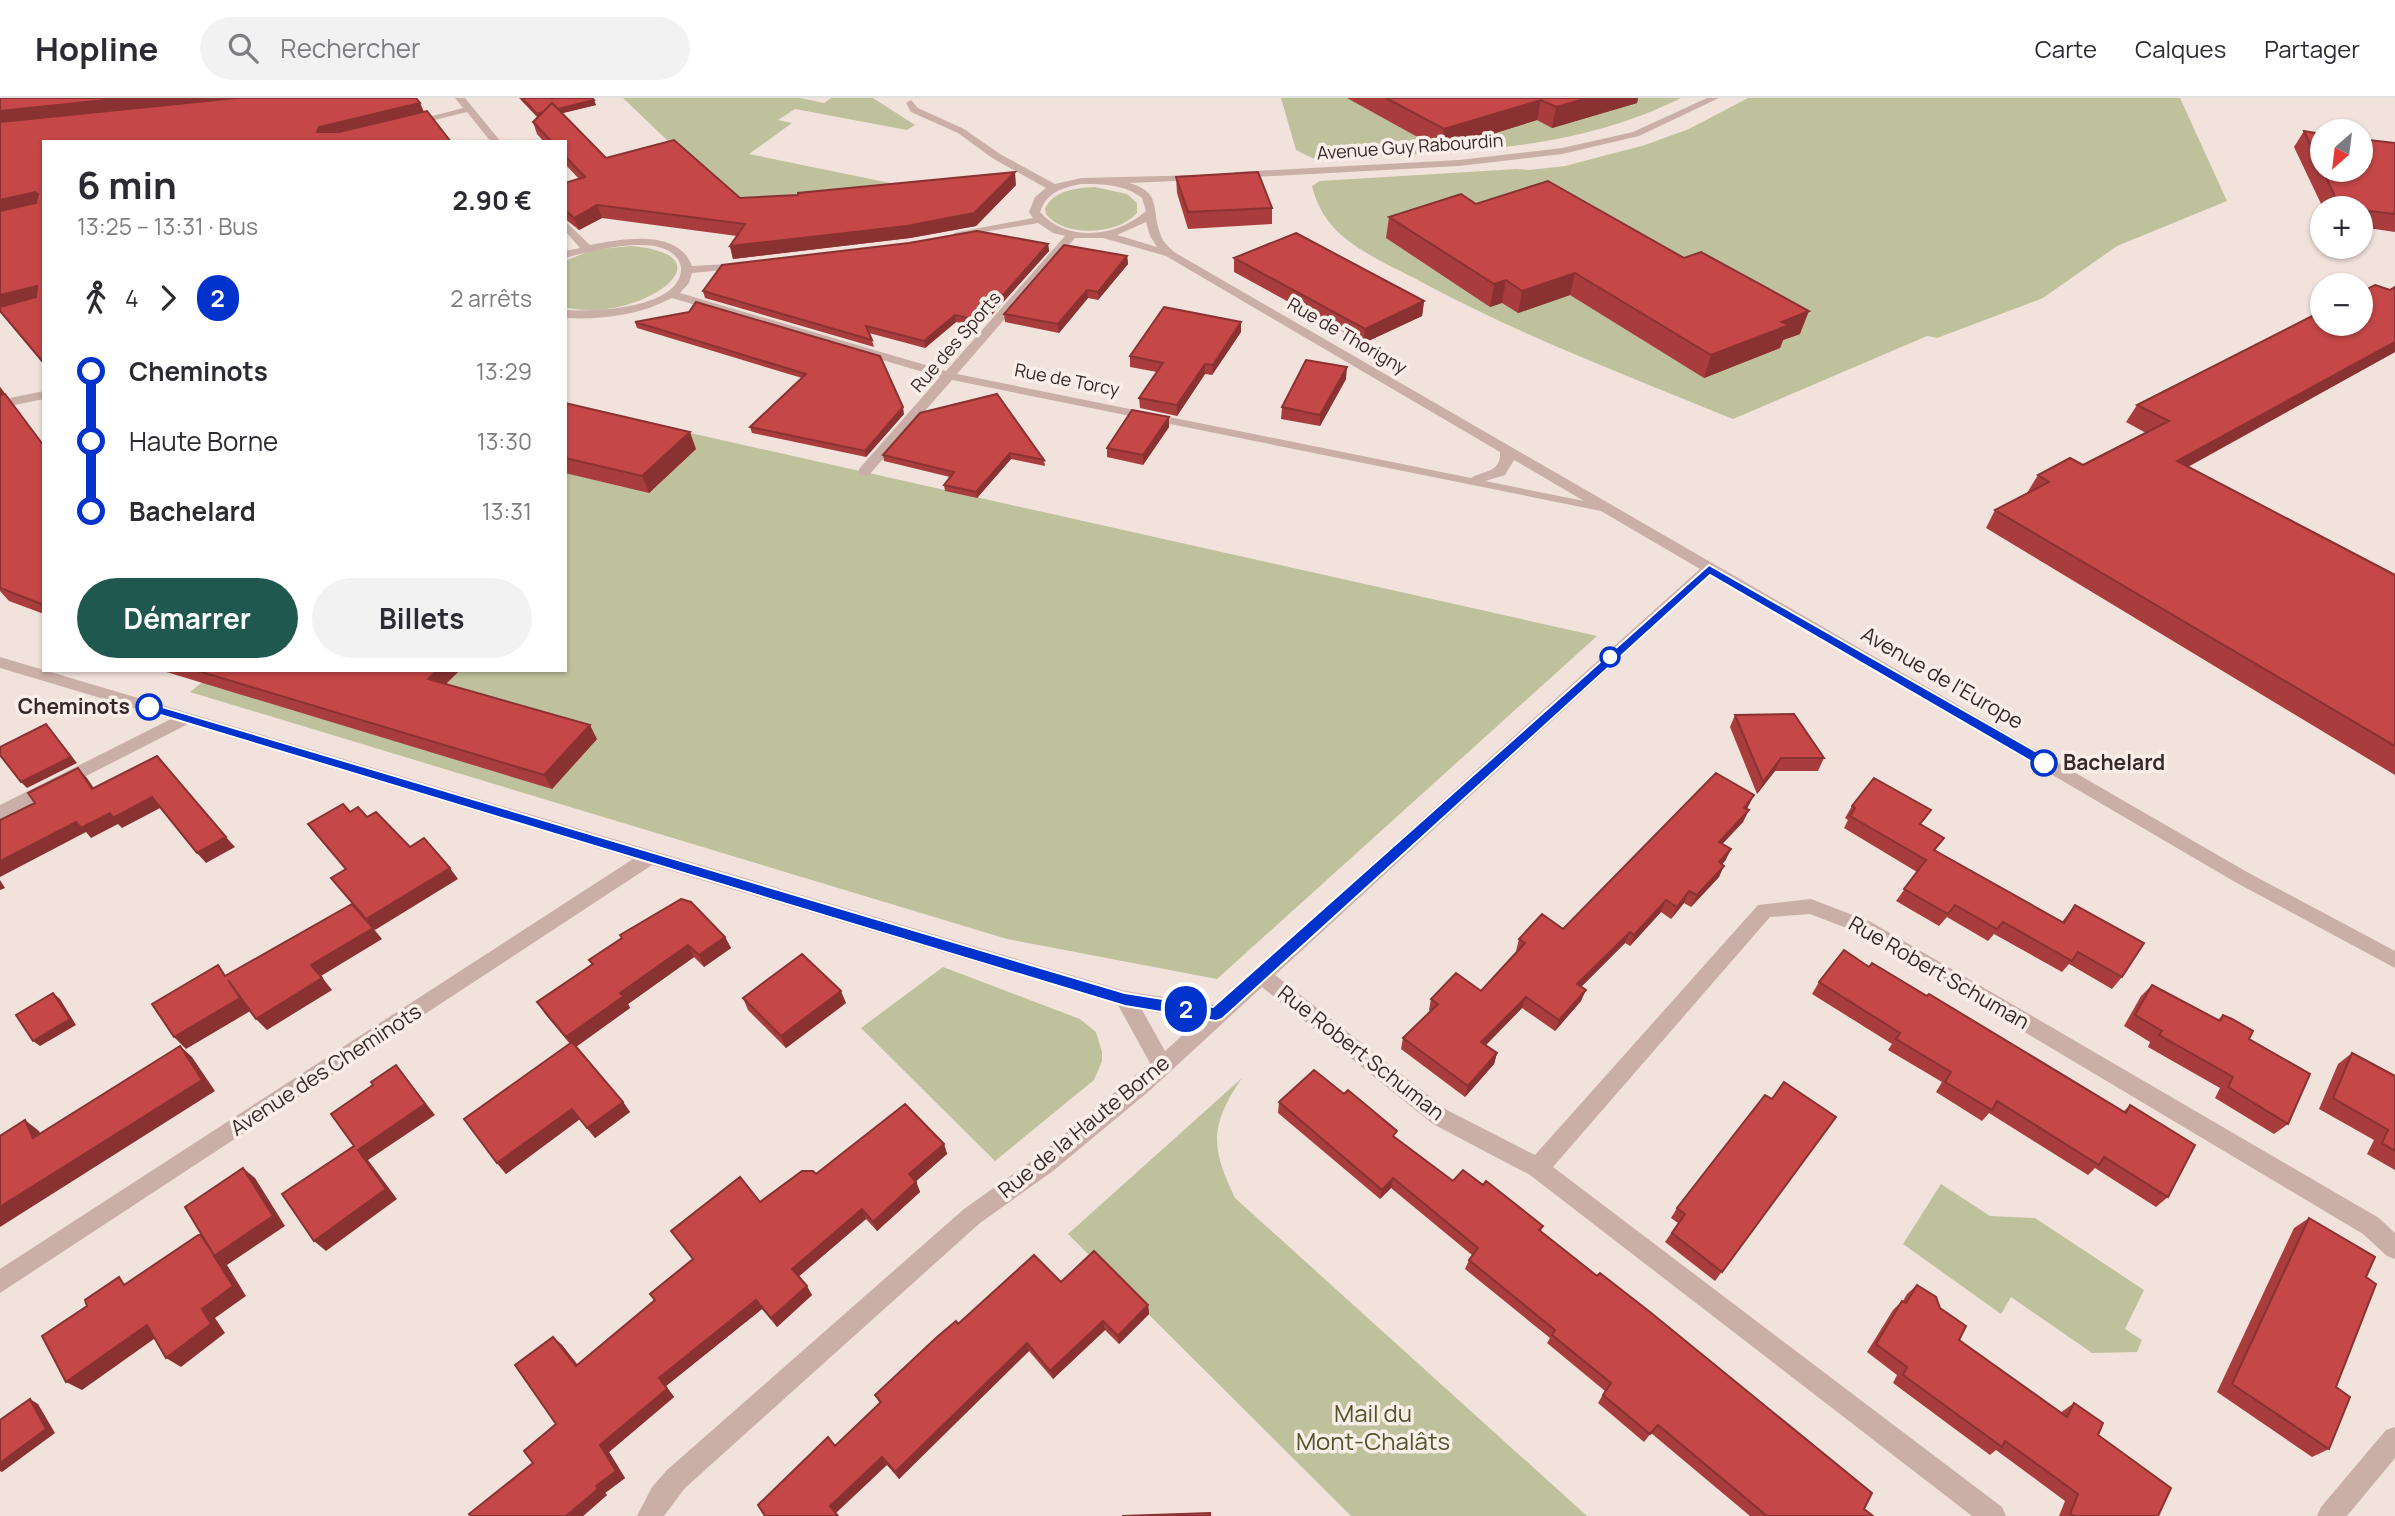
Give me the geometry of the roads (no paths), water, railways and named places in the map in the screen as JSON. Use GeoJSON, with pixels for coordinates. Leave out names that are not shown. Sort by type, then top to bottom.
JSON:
{"type":"FeatureCollection","features":[{"type":"Feature","properties":{"kind":"street"},"geometry":{"type":"LineString","coordinates":[[460,98],[494,140]]}},
{"type":"Feature","properties":{"kind":"street","name":"Avenue Guy Rabourdin"},"geometry":{"type":"LineString","coordinates":[[1220,176],[1459,163],[1562,151],[1636,134],[1714,98]]}},
{"type":"Feature","properties":{"kind":"street"},"geometry":{"type":"LineString","coordinates":[[907,101],[914,110],[950,126],[996,156],[1054,188]]}},
{"type":"Feature","properties":{"kind":"street"},"geometry":{"type":"LineString","coordinates":[[405,124],[468,109]]}},
{"type":"Feature","properties":{"kind":"street"},"geometry":{"type":"LineString","coordinates":[[1098,181],[1131,187],[1150,207],[1137,225],[1100,234],[1073,234],[1059,231],[1039,220],[1034,212],[1035,203],[1054,188],[1071,183],[1098,181],[1141,181],[1207,176]]}},
{"type":"Feature","properties":{"kind":"street","name":"Rue de Thorigny"},"geometry":{"type":"LineString","coordinates":[[1141,181],[1150,207],[1155,236],[1170,254]]}},
{"type":"Feature","properties":{"kind":"street"},"geometry":{"type":"LineString","coordinates":[[951,236],[1039,220]]}},
{"type":"Feature","properties":{"kind":"street"},"geometry":{"type":"LineString","coordinates":[[567,226],[586,248]]}},
{"type":"Feature","properties":{"kind":"street","name":"Rue des Sports"},"geometry":{"type":"LineString","coordinates":[[864,472],[1073,234]]}},
{"type":"Feature","properties":{"kind":"street","name":"Rue de Thorigny"},"geometry":{"type":"LineString","coordinates":[[1100,234],[1170,254],[1506,449]]}},
{"type":"Feature","properties":{"kind":"street"},"geometry":{"type":"LineString","coordinates":[[567,254],[611,243],[656,244],[673,250],[684,259],[687,270],[683,282],[670,294],[629,311],[604,316],[567,314]]}},
{"type":"Feature","properties":{"kind":"street"},"geometry":{"type":"LineString","coordinates":[[687,270],[751,264]]}},
{"type":"Feature","properties":{"kind":"street","name":"Rue de Torcy"},"geometry":{"type":"LineString","coordinates":[[670,294],[950,376],[1613,511]]}},
{"type":"Feature","properties":{"kind":"street"},"geometry":{"type":"LineString","coordinates":[[0,404],[42,395]]}},
{"type":"Feature","properties":{"kind":"street"},"geometry":{"type":"LineString","coordinates":[[1496,475],[1507,460],[1506,449]]}},
{"type":"Feature","properties":{"kind":"street","name":"Avenue de l'Europe"},"geometry":{"type":"LineString","coordinates":[[1506,449],[2230,870],[2395,960]]}},
{"type":"Feature","properties":{"kind":"street","name":"Rue de Torcy"},"geometry":{"type":"LineString","coordinates":[[1462,479],[1496,475],[1580,492]]}},
{"type":"Feature","properties":{"kind":"street","name":"Rue de la Haute Borne"},"geometry":{"type":"LineString","coordinates":[[650,1516],[661,1496],[676,1479],[972,1216],[1045,1164],[1162,1065],[1709,569]]}},
{"type":"Feature","properties":{"kind":"street"},"geometry":{"type":"LineString","coordinates":[[0,649],[5,664],[36,666]]}},
{"type":"Feature","properties":{"kind":"street"},"geometry":{"type":"LineString","coordinates":[[53,672],[187,718],[1125,999],[1216,1014]]}},
{"type":"Feature","properties":{"kind":"street"},"geometry":{"type":"LineString","coordinates":[[0,813],[187,718]]}},
{"type":"Feature","properties":{"kind":"street","name":"Avenue des Cheminots"},"geometry":{"type":"LineString","coordinates":[[0,1282],[650,857]]}},
{"type":"Feature","properties":{"kind":"street","name":"Rue Robert Schuman"},"geometry":{"type":"LineString","coordinates":[[1538,1168],[1765,911],[1811,906],[1864,927],[2371,1226],[2395,1248]]}},
{"type":"Feature","properties":{"kind":"street","name":"Rue Robert Schuman"},"geometry":{"type":"LineString","coordinates":[[1261,975],[1440,1117],[1538,1168],[1993,1516]]}},
{"type":"Feature","properties":{"kind":"street"},"geometry":{"type":"LineString","coordinates":[[1125,999],[1162,1065]]}},
{"type":"Feature","properties":{"kind":"street"},"geometry":{"type":"LineString","coordinates":[[2330,1516],[2395,1439]]}},
{"type":"Feature","properties":{"kind":"place","name":"Cheminots"},"geometry":{"type":"Point","coordinates":[149,707]}},
{"type":"Feature","properties":{"kind":"place","name":"Bachelard"},"geometry":{"type":"Point","coordinates":[2044,763]}},
{"type":"Feature","properties":{"kind":"park label","name":"Mail du Mont-Chalâts"},"geometry":{"type":"Point","coordinates":[1373,1428]}}]}
